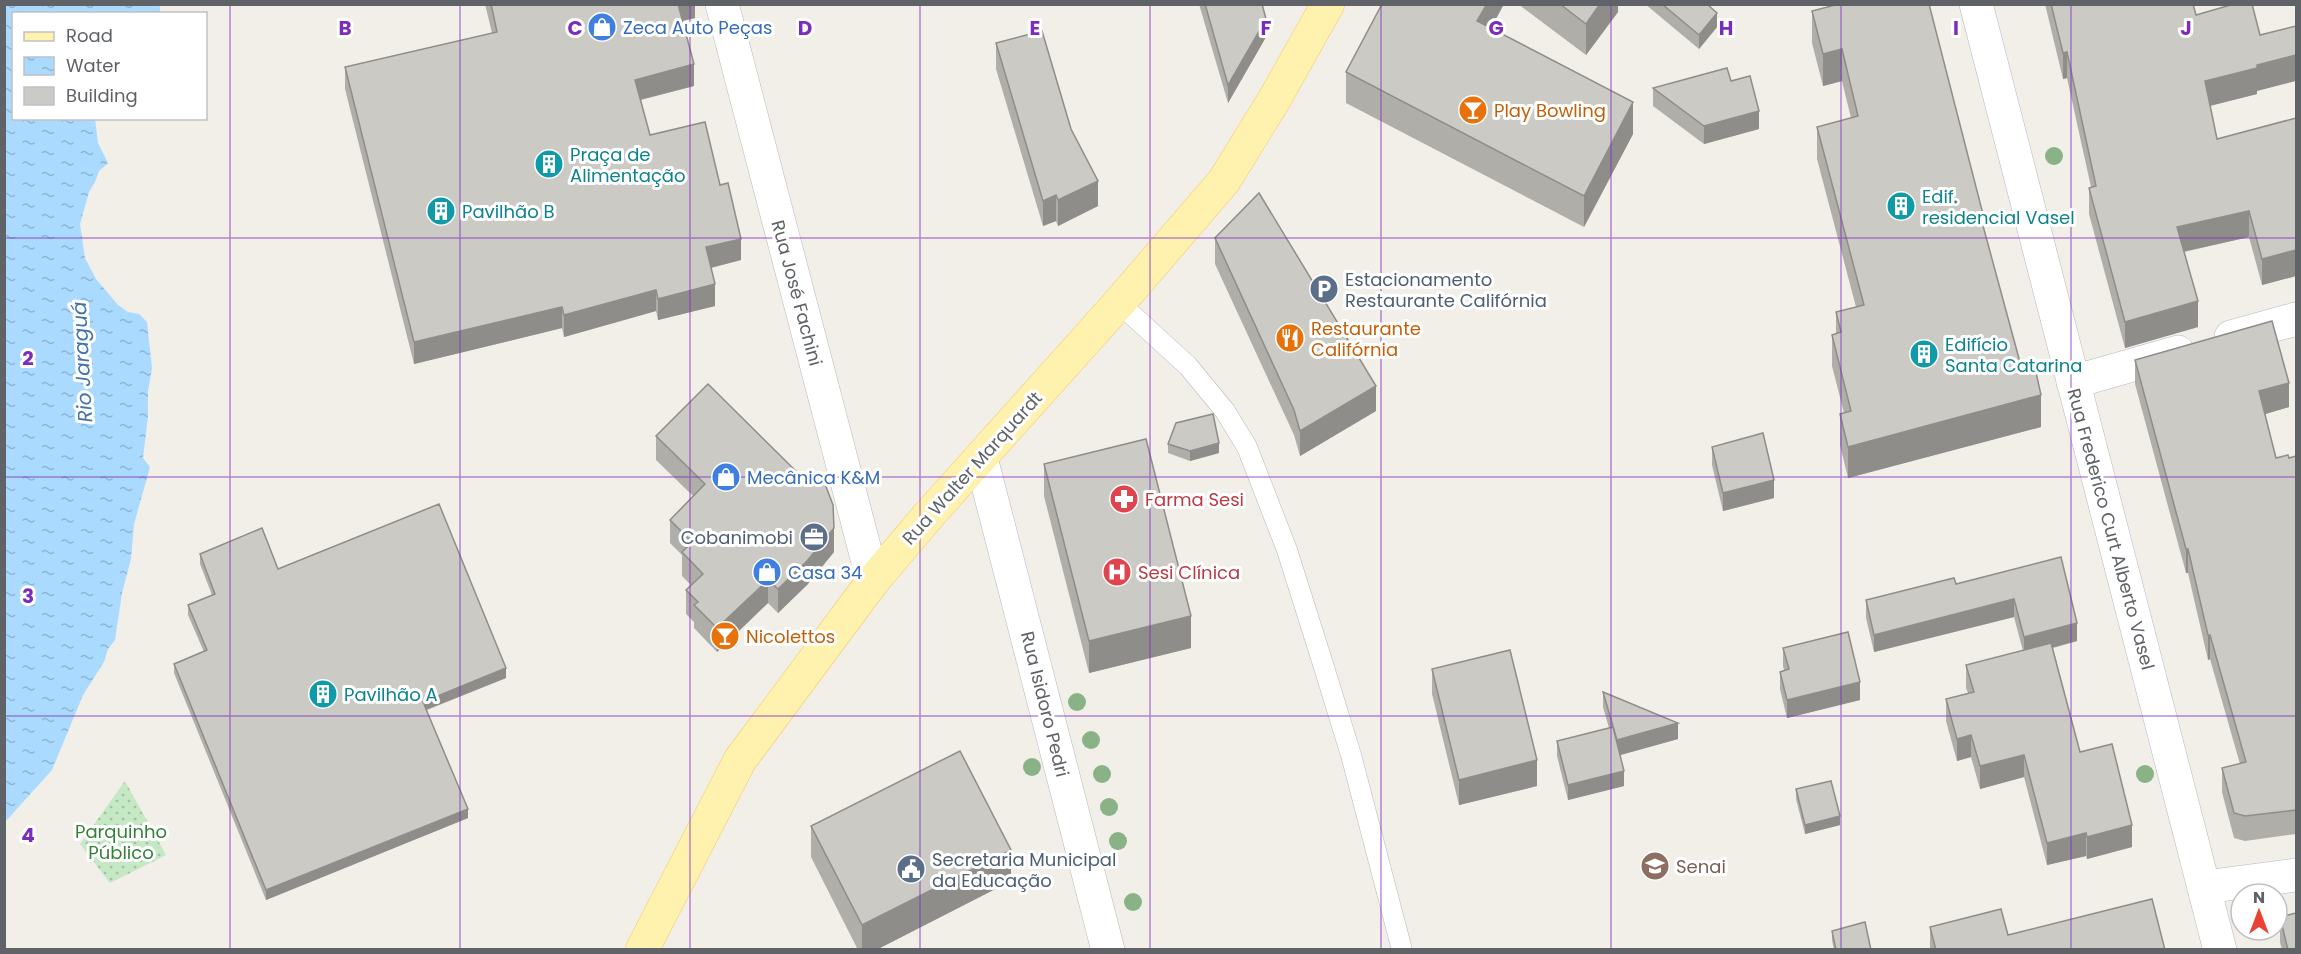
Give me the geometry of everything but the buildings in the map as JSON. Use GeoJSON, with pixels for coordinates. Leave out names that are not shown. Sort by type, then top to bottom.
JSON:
{"type":"FeatureCollection","features":[{"type":"Feature","properties":{"kind":"main road","name":"Rua Walter Marquardt"},"geometry":{"type":"LineString","coordinates":[[642,950],[740,760],[873,581],[1119,303],[1224,180],[1274,100],[1328,4]]}},
{"type":"Feature","properties":{"kind":"street","name":"Rua José Fachini"},"geometry":{"type":"LineString","coordinates":[[722,4],[873,581]]}},
{"type":"Feature","properties":{"kind":"street","name":"Rua Frederico Curt Alberto Vasel"},"geometry":{"type":"LineString","coordinates":[[1976,4],[2220,950]]}},
{"type":"Feature","properties":{"kind":"street"},"geometry":{"type":"LineString","coordinates":[[2073,382],[2296,319]]}},
{"type":"Feature","properties":{"kind":"street","name":"Rua Isidoro Pedri"},"geometry":{"type":"LineString","coordinates":[[981,458],[1108,950]]}},
{"type":"Feature","properties":{"kind":"street"},"geometry":{"type":"LineString","coordinates":[[2205,888],[2296,875]]}},
{"type":"Feature","properties":{"kind":"lane"},"geometry":{"type":"LineString","coordinates":[[1119,303],[1188,366],[1225,411],[1247,447],[1287,550],[1352,755],[1402,950]]}},
{"type":"Feature","properties":{"kind":"green space","name":"Parquinho Público"},"geometry":{"type":"Polygon","coordinates":[[[125,781],[166,855],[110,883],[80,844],[125,781]]]}},
{"type":"Feature","properties":{"kind":"water","name":"Rio Jaraguá"},"geometry":{"type":"Polygon","coordinates":[[[5,4],[160,5],[160,12],[12,12],[12,120],[95,120],[98,143],[108,163],[99,171],[89,192],[80,224],[85,258],[96,279],[118,305],[128,312],[139,314],[147,322],[152,368],[143,458],[150,467],[134,524],[131,559],[122,593],[115,640],[83,695],[52,770],[5,822],[5,4]]]}},
{"type":"Feature","properties":{"kind":"place","name":"Zeca Auto Peças"},"geometry":{"type":"Point","coordinates":[602,27]}},
{"type":"Feature","properties":{"kind":"place","name":"Play Bowling"},"geometry":{"type":"Point","coordinates":[1473,110]}},
{"type":"Feature","properties":{"kind":"place","name":"Praça de Alimentação"},"geometry":{"type":"Point","coordinates":[549,164]}},
{"type":"Feature","properties":{"kind":"place","name":"Edif. residencial Vasel"},"geometry":{"type":"Point","coordinates":[1901,206]}},
{"type":"Feature","properties":{"kind":"place","name":"Pavilhão B"},"geometry":{"type":"Point","coordinates":[441,211]}},
{"type":"Feature","properties":{"kind":"place","name":"Estacionamento Restaurante Califórnia"},"geometry":{"type":"Point","coordinates":[1324,289]}},
{"type":"Feature","properties":{"kind":"place","name":"Restaurante Califórnia"},"geometry":{"type":"Point","coordinates":[1290,338]}},
{"type":"Feature","properties":{"kind":"place","name":"Edifício Santa Catarina"},"geometry":{"type":"Point","coordinates":[1924,354]}},
{"type":"Feature","properties":{"kind":"place","name":"Mecânica K&M"},"geometry":{"type":"Point","coordinates":[726,477]}},
{"type":"Feature","properties":{"kind":"place","name":"Farma Sesi"},"geometry":{"type":"Point","coordinates":[1124,499]}},
{"type":"Feature","properties":{"kind":"place","name":"Cobanimobi"},"geometry":{"type":"Point","coordinates":[814,537]}},
{"type":"Feature","properties":{"kind":"place","name":"Casa 34"},"geometry":{"type":"Point","coordinates":[767,572]}},
{"type":"Feature","properties":{"kind":"place","name":"Sesi Clínica"},"geometry":{"type":"Point","coordinates":[1117,572]}},
{"type":"Feature","properties":{"kind":"place","name":"Nicolettos"},"geometry":{"type":"Point","coordinates":[725,636]}},
{"type":"Feature","properties":{"kind":"place","name":"Pavilhão A"},"geometry":{"type":"Point","coordinates":[323,694]}},
{"type":"Feature","properties":{"kind":"place","name":"Senai"},"geometry":{"type":"Point","coordinates":[1655,866]}},
{"type":"Feature","properties":{"kind":"place","name":"Secretaria Municipal da Educação"},"geometry":{"type":"Point","coordinates":[911,869]}}]}
